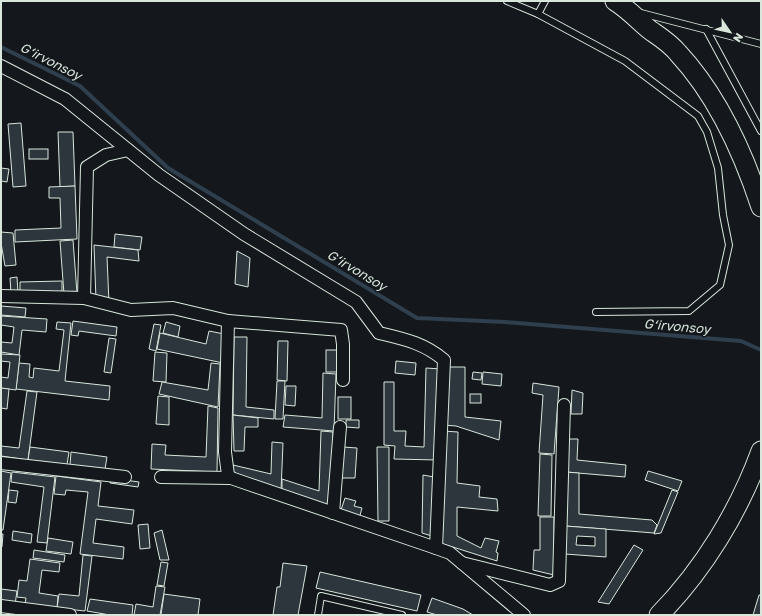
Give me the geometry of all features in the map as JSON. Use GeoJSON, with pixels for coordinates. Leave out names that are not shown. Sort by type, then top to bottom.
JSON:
{"type":"FeatureCollection","features":[{"type":"Feature","properties":{"kind":"main road"},"geometry":{"type":"LineString","coordinates":[[618,3],[678,52],[705,88],[739,148],[761,207]]}},
{"type":"Feature","properties":{"kind":"main road"},"geometry":{"type":"LineString","coordinates":[[659,615],[684,587],[719,538],[747,485],[761,451]]}},
{"type":"Feature","properties":{"kind":"street"},"geometry":{"type":"LineString","coordinates":[[1,66],[65,99],[159,175],[244,234],[356,302],[379,333],[415,342],[432,350],[444,360],[436,548]]}},
{"type":"Feature","properties":{"kind":"street"},"geometry":{"type":"LineString","coordinates":[[84,298],[87,168],[106,155],[128,150]]}},
{"type":"Feature","properties":{"kind":"street"},"geometry":{"type":"LineString","coordinates":[[1,296],[84,298],[132,310],[172,308],[228,321],[341,330],[343,344],[343,380]]}},
{"type":"Feature","properties":{"kind":"street"},"geometry":{"type":"LineString","coordinates":[[228,321],[225,452],[226,470],[231,478]]}},
{"type":"Feature","properties":{"kind":"street"},"geometry":{"type":"LineString","coordinates":[[461,563],[550,585],[559,581],[564,405]]}},
{"type":"Feature","properties":{"kind":"street"},"geometry":{"type":"LineString","coordinates":[[333,513],[340,427]]}},
{"type":"Feature","properties":{"kind":"street"},"geometry":{"type":"LineString","coordinates":[[1,463],[125,477]]}},
{"type":"Feature","properties":{"kind":"street"},"geometry":{"type":"LineString","coordinates":[[161,477],[231,478],[450,553],[493,587],[524,615]]}},
{"type":"Feature","properties":{"kind":"street"},"geometry":{"type":"LineString","coordinates":[[1,606],[70,615]]}},
{"type":"Feature","properties":{"kind":"lane"},"geometry":{"type":"LineString","coordinates":[[507,1],[538,14],[625,60],[698,116],[707,132],[718,168],[723,215],[729,245],[720,285],[689,311],[596,312]]}},
{"type":"Feature","properties":{"kind":"lane"},"geometry":{"type":"LineString","coordinates":[[538,14],[545,1]]}},
{"type":"Feature","properties":{"kind":"lane"},"geometry":{"type":"LineString","coordinates":[[618,3],[650,16],[761,44]]}},
{"type":"Feature","properties":{"kind":"lane"},"geometry":{"type":"LineString","coordinates":[[706,29],[761,131]]}},
{"type":"Feature","properties":{"kind":"lane"},"geometry":{"type":"LineString","coordinates":[[318,615],[321,596],[402,615]]}},
{"type":"Feature","properties":{"kind":"building"},"geometry":{"type":"Polygon","coordinates":[[[21,123],[26,186],[13,187],[8,124],[21,123]]]}},
{"type":"Feature","properties":{"kind":"building"},"geometry":{"type":"Polygon","coordinates":[[[58,132],[73,132],[75,186],[60,187],[58,132]]]}},
{"type":"Feature","properties":{"kind":"building"},"geometry":{"type":"Polygon","coordinates":[[[29,149],[48,149],[48,159],[29,159],[29,149]]]}},
{"type":"Feature","properties":{"kind":"building"},"geometry":{"type":"Polygon","coordinates":[[[1,168],[9,169],[7,182],[1,181],[1,168]]]}},
{"type":"Feature","properties":{"kind":"building"},"geometry":{"type":"Polygon","coordinates":[[[75,186],[77,239],[15,242],[15,230],[61,228],[60,198],[49,198],[49,187],[75,186]]]}},
{"type":"Feature","properties":{"kind":"building"},"geometry":{"type":"Polygon","coordinates":[[[1,232],[13,233],[16,265],[5,266],[1,243],[1,232]]]}},
{"type":"Feature","properties":{"kind":"building"},"geometry":{"type":"Polygon","coordinates":[[[115,234],[142,237],[140,250],[114,247],[115,234]]]}},
{"type":"Feature","properties":{"kind":"building"},"geometry":{"type":"Polygon","coordinates":[[[73,240],[77,293],[64,294],[60,241],[73,240]]]}},
{"type":"Feature","properties":{"kind":"building"},"geometry":{"type":"Polygon","coordinates":[[[94,245],[138,250],[139,261],[107,257],[109,303],[96,300],[94,245]]]}},
{"type":"Feature","properties":{"kind":"building"},"geometry":{"type":"Polygon","coordinates":[[[237,251],[250,258],[248,287],[235,284],[237,251]]]}},
{"type":"Feature","properties":{"kind":"building"},"geometry":{"type":"Polygon","coordinates":[[[17,277],[18,293],[11,293],[10,278],[17,277]]]}},
{"type":"Feature","properties":{"kind":"building"},"geometry":{"type":"Polygon","coordinates":[[[62,281],[62,292],[20,293],[20,282],[62,281]]]}},
{"type":"Feature","properties":{"kind":"building"},"geometry":{"type":"Polygon","coordinates":[[[1,306],[26,308],[25,317],[1,315],[1,306]]]}},
{"type":"Feature","properties":{"kind":"building"},"geometry":{"type":"Polygon","coordinates":[[[1,316],[47,319],[46,332],[22,330],[19,355],[1,352],[1,342],[12,343],[14,327],[1,325],[1,316]]]}},
{"type":"Feature","properties":{"kind":"building"},"geometry":{"type":"Polygon","coordinates":[[[73,321],[117,327],[116,336],[79,331],[78,336],[71,335],[73,321]]]}},
{"type":"Feature","properties":{"kind":"building"},"geometry":{"type":"Polygon","coordinates":[[[57,322],[71,323],[65,381],[110,386],[109,400],[16,389],[19,363],[30,364],[29,377],[33,378],[34,368],[59,371],[64,330],[56,329],[57,322]]]}},
{"type":"Feature","properties":{"kind":"building"},"geometry":{"type":"Polygon","coordinates":[[[166,322],[180,326],[178,337],[163,333],[166,322]]]}},
{"type":"Feature","properties":{"kind":"building"},"geometry":{"type":"Polygon","coordinates":[[[154,324],[161,325],[156,351],[149,349],[154,324]]]}},
{"type":"Feature","properties":{"kind":"building"},"geometry":{"type":"Polygon","coordinates":[[[209,331],[224,334],[223,363],[157,349],[160,333],[206,344],[209,331]]]}},
{"type":"Feature","properties":{"kind":"building"},"geometry":{"type":"Polygon","coordinates":[[[234,337],[247,337],[246,407],[274,410],[274,419],[233,415],[234,337]]]}},
{"type":"Feature","properties":{"kind":"building"},"geometry":{"type":"Polygon","coordinates":[[[109,338],[116,339],[111,373],[104,372],[109,338]]]}},
{"type":"Feature","properties":{"kind":"building"},"geometry":{"type":"Polygon","coordinates":[[[278,341],[288,341],[287,381],[277,380],[278,341]]]}},
{"type":"Feature","properties":{"kind":"building"},"geometry":{"type":"Polygon","coordinates":[[[326,350],[337,350],[337,372],[326,372],[326,350]]]}},
{"type":"Feature","properties":{"kind":"building"},"geometry":{"type":"Polygon","coordinates":[[[155,352],[167,353],[166,382],[153,381],[155,352]]]}},
{"type":"Feature","properties":{"kind":"building"},"geometry":{"type":"Polygon","coordinates":[[[1,354],[20,355],[16,390],[1,388],[1,377],[8,378],[10,362],[1,361],[1,354]]]}},
{"type":"Feature","properties":{"kind":"building"},"geometry":{"type":"Polygon","coordinates":[[[396,361],[416,363],[415,375],[395,373],[396,361]]]}},
{"type":"Feature","properties":{"kind":"building"},"geometry":{"type":"Polygon","coordinates":[[[211,363],[220,364],[218,407],[159,394],[162,382],[208,390],[211,363]]]}},
{"type":"Feature","properties":{"kind":"building"},"geometry":{"type":"Polygon","coordinates":[[[445,367],[465,367],[465,417],[501,421],[499,440],[456,426],[443,425],[445,367]]]}},
{"type":"Feature","properties":{"kind":"building"},"geometry":{"type":"Polygon","coordinates":[[[426,368],[441,369],[438,460],[394,459],[395,446],[384,445],[384,382],[394,382],[394,431],[406,431],[405,446],[424,447],[426,368]]]}},
{"type":"Feature","properties":{"kind":"building"},"geometry":{"type":"Polygon","coordinates":[[[473,372],[482,373],[481,380],[472,379],[473,372]]]}},
{"type":"Feature","properties":{"kind":"building"},"geometry":{"type":"Polygon","coordinates":[[[483,372],[502,374],[501,386],[482,384],[483,372]]]}},
{"type":"Feature","properties":{"kind":"building"},"geometry":{"type":"Polygon","coordinates":[[[323,373],[336,374],[334,431],[283,427],[285,415],[322,418],[323,373]]]}},
{"type":"Feature","properties":{"kind":"building"},"geometry":{"type":"Polygon","coordinates":[[[277,381],[285,381],[283,419],[275,419],[277,381]]]}},
{"type":"Feature","properties":{"kind":"building"},"geometry":{"type":"Polygon","coordinates":[[[533,383],[559,387],[554,454],[539,453],[543,395],[532,393],[533,383]]]}},
{"type":"Feature","properties":{"kind":"building"},"geometry":{"type":"Polygon","coordinates":[[[286,386],[296,386],[295,406],[285,405],[286,386]]]}},
{"type":"Feature","properties":{"kind":"building"},"geometry":{"type":"Polygon","coordinates":[[[1,388],[9,389],[7,409],[1,408],[1,388]]]}},
{"type":"Feature","properties":{"kind":"building"},"geometry":{"type":"Polygon","coordinates":[[[572,390],[583,393],[582,414],[571,414],[572,390]]]}},
{"type":"Feature","properties":{"kind":"building"},"geometry":{"type":"Polygon","coordinates":[[[27,391],[37,392],[28,460],[1,456],[1,446],[19,448],[27,391]]]}},
{"type":"Feature","properties":{"kind":"building"},"geometry":{"type":"Polygon","coordinates":[[[470,394],[481,394],[481,403],[470,403],[470,394]]]}},
{"type":"Feature","properties":{"kind":"building"},"geometry":{"type":"Polygon","coordinates":[[[158,396],[169,397],[169,425],[156,424],[158,396]]]}},
{"type":"Feature","properties":{"kind":"building"},"geometry":{"type":"Polygon","coordinates":[[[338,397],[351,397],[351,419],[338,419],[338,397]]]}},
{"type":"Feature","properties":{"kind":"building"},"geometry":{"type":"Polygon","coordinates":[[[208,406],[218,408],[217,472],[151,469],[152,444],[166,445],[165,455],[206,457],[208,406]]]}},
{"type":"Feature","properties":{"kind":"building"},"geometry":{"type":"Polygon","coordinates":[[[233,415],[258,418],[258,427],[245,427],[244,451],[234,451],[233,415]]]}},
{"type":"Feature","properties":{"kind":"building"},"geometry":{"type":"Polygon","coordinates":[[[346,420],[359,420],[359,428],[346,427],[346,420]]]}},
{"type":"Feature","properties":{"kind":"building"},"geometry":{"type":"Polygon","coordinates":[[[321,431],[333,432],[332,507],[282,492],[282,479],[319,491],[321,431]]]}},
{"type":"Feature","properties":{"kind":"building"},"geometry":{"type":"Polygon","coordinates":[[[443,431],[458,432],[457,483],[480,486],[479,497],[497,499],[498,511],[457,507],[457,536],[481,548],[485,538],[499,541],[496,552],[498,553],[497,561],[437,542],[443,431]]]}},
{"type":"Feature","properties":{"kind":"building"},"geometry":{"type":"Polygon","coordinates":[[[567,439],[578,439],[577,460],[626,465],[625,477],[566,472],[567,439]]]}},
{"type":"Feature","properties":{"kind":"building"},"geometry":{"type":"Polygon","coordinates":[[[272,442],[283,443],[281,491],[231,475],[233,465],[271,474],[272,442]]]}},
{"type":"Feature","properties":{"kind":"building"},"geometry":{"type":"Polygon","coordinates":[[[30,447],[69,452],[67,465],[28,460],[30,447]]]}},
{"type":"Feature","properties":{"kind":"building"},"geometry":{"type":"Polygon","coordinates":[[[343,447],[357,448],[355,478],[341,478],[343,447]]]}},
{"type":"Feature","properties":{"kind":"building"},"geometry":{"type":"Polygon","coordinates":[[[377,447],[389,447],[389,521],[378,521],[377,447]]]}},
{"type":"Feature","properties":{"kind":"building"},"geometry":{"type":"Polygon","coordinates":[[[71,452],[107,457],[105,469],[70,465],[71,452]]]}},
{"type":"Feature","properties":{"kind":"building"},"geometry":{"type":"Polygon","coordinates":[[[540,454],[552,455],[551,516],[538,516],[540,454]]]}},
{"type":"Feature","properties":{"kind":"building"},"geometry":{"type":"Polygon","coordinates":[[[1,471],[11,473],[3,530],[1,530],[1,471]]]}},
{"type":"Feature","properties":{"kind":"building"},"geometry":{"type":"Polygon","coordinates":[[[648,471],[682,481],[678,491],[645,480],[648,471]]]}},
{"type":"Feature","properties":{"kind":"building"},"geometry":{"type":"Polygon","coordinates":[[[12,472],[55,477],[47,543],[37,542],[44,487],[11,482],[12,472]]]}},
{"type":"Feature","properties":{"kind":"building"},"geometry":{"type":"Polygon","coordinates":[[[566,472],[579,473],[579,514],[652,520],[657,525],[654,533],[565,526],[566,472]]]}},
{"type":"Feature","properties":{"kind":"building"},"geometry":{"type":"Polygon","coordinates":[[[423,475],[434,477],[432,536],[422,533],[423,475]]]}},
{"type":"Feature","properties":{"kind":"building"},"geometry":{"type":"Polygon","coordinates":[[[56,476],[101,482],[98,506],[134,510],[132,524],[96,519],[93,543],[124,547],[123,559],[80,554],[88,492],[66,490],[65,495],[54,494],[56,476]]]}},
{"type":"Feature","properties":{"kind":"building"},"geometry":{"type":"Polygon","coordinates":[[[111,478],[139,482],[138,487],[110,483],[111,478]]]}},
{"type":"Feature","properties":{"kind":"building"},"geometry":{"type":"Polygon","coordinates":[[[9,490],[18,491],[16,503],[8,502],[9,490]]]}},
{"type":"Feature","properties":{"kind":"building"},"geometry":{"type":"Polygon","coordinates":[[[672,490],[678,492],[661,533],[654,534],[672,490]]]}},
{"type":"Feature","properties":{"kind":"building"},"geometry":{"type":"Polygon","coordinates":[[[345,498],[356,501],[354,506],[362,508],[359,519],[340,513],[345,498]]]}},
{"type":"Feature","properties":{"kind":"building"},"geometry":{"type":"Polygon","coordinates":[[[540,517],[554,517],[554,575],[533,570],[534,550],[540,550],[540,517]]]}},
{"type":"Feature","properties":{"kind":"building"},"geometry":{"type":"Polygon","coordinates":[[[148,524],[150,548],[140,549],[138,525],[148,524]]]}},
{"type":"Feature","properties":{"kind":"building"},"geometry":{"type":"Polygon","coordinates":[[[565,526],[606,529],[606,557],[565,554],[565,526]],[[577,536],[576,545],[595,546],[595,537],[577,536]]]}},
{"type":"Feature","properties":{"kind":"building"},"geometry":{"type":"Polygon","coordinates":[[[162,530],[169,560],[160,560],[154,533],[162,530]]]}},
{"type":"Feature","properties":{"kind":"building"},"geometry":{"type":"Polygon","coordinates":[[[13,531],[32,534],[31,543],[12,540],[13,531]]]}},
{"type":"Feature","properties":{"kind":"building"},"geometry":{"type":"Polygon","coordinates":[[[1,534],[3,534],[2,547],[1,547],[1,534]]]}},
{"type":"Feature","properties":{"kind":"building"},"geometry":{"type":"Polygon","coordinates":[[[48,538],[73,542],[71,554],[46,551],[48,538]]]}},
{"type":"Feature","properties":{"kind":"building"},"geometry":{"type":"Polygon","coordinates":[[[634,545],[643,550],[609,604],[598,602],[634,545]]]}},
{"type":"Feature","properties":{"kind":"building"},"geometry":{"type":"Polygon","coordinates":[[[34,550],[65,555],[64,562],[33,558],[34,550]]]}},
{"type":"Feature","properties":{"kind":"building"},"geometry":{"type":"Polygon","coordinates":[[[83,555],[92,556],[85,611],[57,608],[59,594],[79,596],[83,555]]]}},
{"type":"Feature","properties":{"kind":"building"},"geometry":{"type":"Polygon","coordinates":[[[30,559],[60,563],[59,572],[42,570],[39,593],[58,596],[57,608],[25,604],[26,598],[17,597],[19,580],[27,581],[30,559]]]}},
{"type":"Feature","properties":{"kind":"building"},"geometry":{"type":"Polygon","coordinates":[[[161,562],[168,563],[164,586],[157,585],[161,562]]]}},
{"type":"Feature","properties":{"kind":"building"},"geometry":{"type":"Polygon","coordinates":[[[283,563],[307,566],[298,615],[273,615],[277,587],[280,587],[283,563]]]}},
{"type":"Feature","properties":{"kind":"building"},"geometry":{"type":"Polygon","coordinates":[[[320,572],[421,595],[417,611],[316,588],[320,572]]]}},
{"type":"Feature","properties":{"kind":"building"},"geometry":{"type":"Polygon","coordinates":[[[156,586],[165,587],[160,615],[134,615],[136,604],[153,607],[156,586]]]}},
{"type":"Feature","properties":{"kind":"building"},"geometry":{"type":"Polygon","coordinates":[[[1,589],[17,591],[15,605],[1,603],[1,589]]]}},
{"type":"Feature","properties":{"kind":"building"},"geometry":{"type":"Polygon","coordinates":[[[164,594],[200,599],[198,615],[161,615],[164,594]]]}},
{"type":"Feature","properties":{"kind":"building"},"geometry":{"type":"Polygon","coordinates":[[[759,595],[761,595],[761,615],[753,615],[759,595]]]}},
{"type":"Feature","properties":{"kind":"building"},"geometry":{"type":"Polygon","coordinates":[[[432,598],[463,609],[473,615],[437,615],[427,612],[432,598]]]}},
{"type":"Feature","properties":{"kind":"building"},"geometry":{"type":"Polygon","coordinates":[[[90,599],[133,605],[132,615],[110,615],[87,611],[90,599]]]}},
{"type":"Feature","properties":{"kind":"waterway","name":"G‘irvonsoy"},"geometry":{"type":"LineString","coordinates":[[1,47],[80,86],[168,168],[417,318],[505,322],[741,341],[761,350]]}}]}
